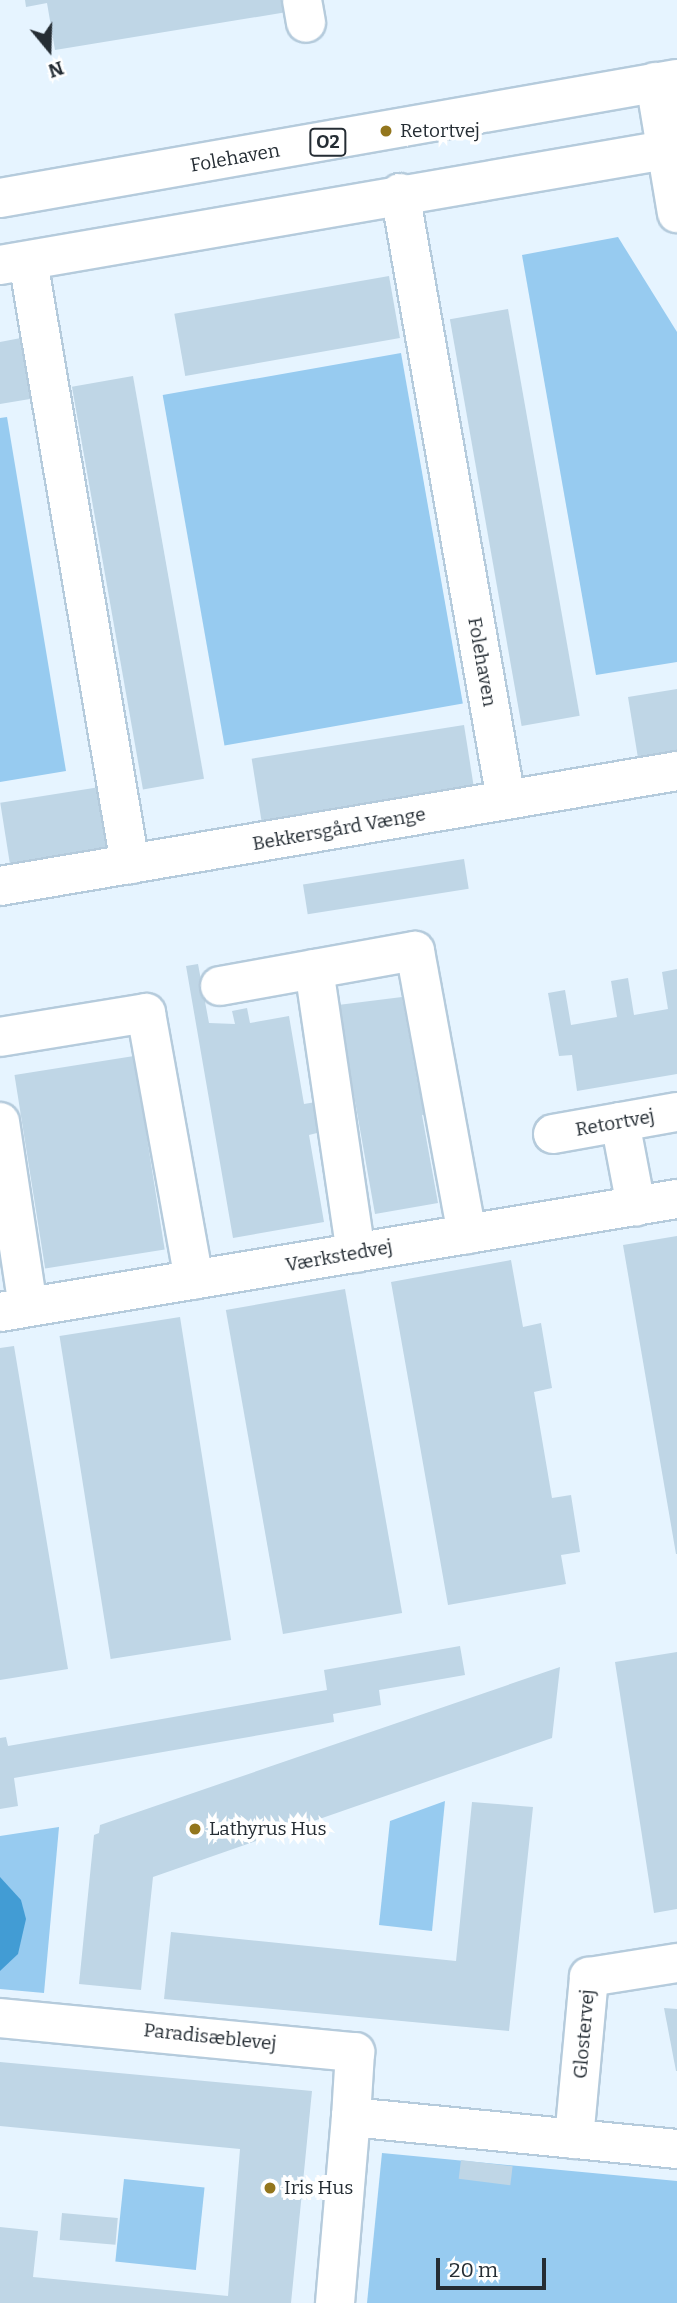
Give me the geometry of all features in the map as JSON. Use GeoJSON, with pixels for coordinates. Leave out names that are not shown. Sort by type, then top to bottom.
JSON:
{"type":"FeatureCollection","features":[{"type":"Feature","properties":{"kind":"street"},"geometry":{"type":"LineString","coordinates":[[666,81],[677,213]]}},
{"type":"Feature","properties":{"kind":"street","name":"Folehaven"},"geometry":{"type":"LineString","coordinates":[[0,198],[666,81]]}},
{"type":"Feature","properties":{"kind":"street"},"geometry":{"type":"LineString","coordinates":[[130,864],[14,263],[400,193],[672,149]]}},
{"type":"Feature","properties":{"kind":"street","name":"Folehaven"},"geometry":{"type":"LineString","coordinates":[[400,193],[506,800]]}},
{"type":"Feature","properties":{"kind":"street","name":"Bekkersgård Vænge"},"geometry":{"type":"LineString","coordinates":[[0,886],[677,771]]}},
{"type":"Feature","properties":{"kind":"street"},"geometry":{"type":"LineString","coordinates":[[220,986],[415,951],[467,1234]]}},
{"type":"Feature","properties":{"kind":"street"},"geometry":{"type":"LineString","coordinates":[[314,969],[356,1253]]}},
{"type":"Feature","properties":{"kind":"street"},"geometry":{"type":"LineString","coordinates":[[0,1037],[146,1013],[194,1280]]}},
{"type":"Feature","properties":{"kind":"street","name":"Retortvej"},"geometry":{"type":"LineString","coordinates":[[553,1134],[677,1112]]}},
{"type":"Feature","properties":{"kind":"street"},"geometry":{"type":"LineString","coordinates":[[0,1122],[14,1310]]}},
{"type":"Feature","properties":{"kind":"street"},"geometry":{"type":"LineString","coordinates":[[621,1122],[636,1206]]}},
{"type":"Feature","properties":{"kind":"street","name":"Værkstedvej"},"geometry":{"type":"LineString","coordinates":[[14,1310],[677,1199]]}},
{"type":"Feature","properties":{"kind":"street","name":"Glostervej"},"geometry":{"type":"LineString","coordinates":[[574,2139],[589,1977],[677,1963]]}},
{"type":"Feature","properties":{"kind":"street","name":"Paradisæblevej"},"geometry":{"type":"LineString","coordinates":[[0,2018],[355,2052],[341,2302]]}},
{"type":"Feature","properties":{"kind":"street"},"geometry":{"type":"LineString","coordinates":[[352,2117],[677,2149]]}},
{"type":"Feature","properties":{"kind":"shaded area"},"geometry":{"type":"Polygon","coordinates":[[[618,237],[677,332],[677,662],[596,675],[522,255],[618,237]]]}},
{"type":"Feature","properties":{"kind":"shaded area"},"geometry":{"type":"Polygon","coordinates":[[[401,353],[463,704],[224,746],[163,395],[401,353]]]}},
{"type":"Feature","properties":{"kind":"shaded area"},"geometry":{"type":"Polygon","coordinates":[[[7,417],[66,771],[0,782],[0,418],[7,417]]]}},
{"type":"Feature","properties":{"kind":"shaded area"},"geometry":{"type":"Polygon","coordinates":[[[445,1801],[432,1931],[379,1925],[390,1821],[445,1801]]]}},
{"type":"Feature","properties":{"kind":"shaded area"},"geometry":{"type":"Polygon","coordinates":[[[59,1827],[44,1993],[0,1989],[0,1836],[59,1827]]]}},
{"type":"Feature","properties":{"kind":"shaded area"},"geometry":{"type":"Polygon","coordinates":[[[0,1877],[21,1900],[26,1919],[18,1954],[0,1971],[0,1877]]]}},
{"type":"Feature","properties":{"kind":"shaded area"},"geometry":{"type":"Polygon","coordinates":[[[382,2153],[677,2181],[677,2303],[367,2303],[382,2153]]]}},
{"type":"Feature","properties":{"kind":"shaded area"},"geometry":{"type":"Polygon","coordinates":[[[124,2179],[205,2187],[196,2270],[115,2262],[124,2179]]]}},
{"type":"Feature","properties":{"kind":"building"},"geometry":{"type":"Polygon","coordinates":[[[25,0],[285,0],[287,12],[55,50],[47,3],[26,7],[25,0]]]}},
{"type":"Feature","properties":{"kind":"building"},"geometry":{"type":"Polygon","coordinates":[[[389,276],[400,338],[185,376],[174,314],[389,276]]]}},
{"type":"Feature","properties":{"kind":"building"},"geometry":{"type":"Polygon","coordinates":[[[508,309],[580,716],[522,726],[450,319],[508,309]]]}},
{"type":"Feature","properties":{"kind":"building"},"geometry":{"type":"Polygon","coordinates":[[[26,337],[36,398],[0,404],[0,342],[26,337]]]}},
{"type":"Feature","properties":{"kind":"building"},"geometry":{"type":"Polygon","coordinates":[[[133,376],[204,779],[143,790],[72,387],[133,376]]]}},
{"type":"Feature","properties":{"kind":"building"},"geometry":{"type":"Polygon","coordinates":[[[677,689],[677,752],[638,758],[628,697],[677,689]]]}},
{"type":"Feature","properties":{"kind":"building"},"geometry":{"type":"Polygon","coordinates":[[[464,725],[474,787],[262,821],[252,759],[464,725]]]}},
{"type":"Feature","properties":{"kind":"building"},"geometry":{"type":"Polygon","coordinates":[[[100,787],[110,847],[10,863],[0,803],[100,787]]]}},
{"type":"Feature","properties":{"kind":"building"},"geometry":{"type":"Polygon","coordinates":[[[464,859],[469,889],[308,914],[303,884],[464,859]]]}},
{"type":"Feature","properties":{"kind":"building"},"geometry":{"type":"Polygon","coordinates":[[[198,964],[209,1023],[235,1024],[232,1011],[247,1008],[250,1023],[289,1016],[304,1104],[316,1102],[321,1132],[309,1135],[324,1222],[233,1238],[186,966],[198,964]]]}},
{"type":"Feature","properties":{"kind":"building"},"geometry":{"type":"Polygon","coordinates":[[[677,969],[677,1074],[577,1091],[572,1055],[559,1056],[548,993],[565,990],[571,1025],[617,1017],[611,981],[628,978],[634,1015],[668,1009],[662,972],[677,969]]]}},
{"type":"Feature","properties":{"kind":"building"},"geometry":{"type":"Polygon","coordinates":[[[402,997],[418,1085],[429,1083],[434,1113],[422,1115],[438,1203],[375,1214],[338,1005],[402,997]]]}},
{"type":"Feature","properties":{"kind":"building"},"geometry":{"type":"Polygon","coordinates":[[[134,1056],[165,1250],[45,1269],[14,1075],[134,1056]]]}},
{"type":"Feature","properties":{"kind":"building"},"geometry":{"type":"Polygon","coordinates":[[[677,1236],[677,1554],[676,1554],[623,1245],[677,1236]]]}},
{"type":"Feature","properties":{"kind":"building"},"geometry":{"type":"Polygon","coordinates":[[[511,1260],[523,1327],[541,1323],[552,1388],[534,1392],[552,1498],[571,1495],[580,1552],[561,1555],[566,1584],[448,1605],[391,1282],[511,1260]]]}},
{"type":"Feature","properties":{"kind":"building"},"geometry":{"type":"Polygon","coordinates":[[[345,1289],[402,1613],[283,1634],[226,1310],[345,1289]]]}},
{"type":"Feature","properties":{"kind":"building"},"geometry":{"type":"Polygon","coordinates":[[[180,1317],[231,1640],[111,1659],[60,1336],[180,1317]]]}},
{"type":"Feature","properties":{"kind":"building"},"geometry":{"type":"Polygon","coordinates":[[[14,1346],[68,1669],[0,1680],[0,1348],[14,1346]]]}},
{"type":"Feature","properties":{"kind":"building"},"geometry":{"type":"Polygon","coordinates":[[[460,1646],[465,1675],[379,1690],[381,1705],[333,1714],[334,1722],[14,1778],[18,1806],[0,1809],[0,1738],[6,1737],[8,1746],[327,1690],[324,1670],[460,1646]]]}},
{"type":"Feature","properties":{"kind":"building"},"geometry":{"type":"Polygon","coordinates":[[[677,1652],[677,1909],[654,1913],[615,1662],[677,1652]]]}},
{"type":"Feature","properties":{"kind":"building","name":"Lathyrus Hus"},"geometry":{"type":"Polygon","coordinates":[[[560,1667],[552,1738],[153,1877],[141,1990],[79,1984],[94,1835],[99,1833],[100,1825],[560,1667]]]}},
{"type":"Feature","properties":{"kind":"building"},"geometry":{"type":"Polygon","coordinates":[[[472,1802],[533,1807],[509,2031],[164,1999],[171,1932],[456,1961],[472,1802]]]}},
{"type":"Feature","properties":{"kind":"building"},"geometry":{"type":"Polygon","coordinates":[[[664,2008],[677,2009],[677,2071],[676,2071],[664,2008]]]}},
{"type":"Feature","properties":{"kind":"building","name":"Iris Hus"},"geometry":{"type":"Polygon","coordinates":[[[0,2062],[312,2091],[291,2303],[0,2303],[0,2227],[38,2231],[33,2277],[228,2296],[240,2149],[0,2126],[0,2062]]]}},
{"type":"Feature","properties":{"kind":"building"},"geometry":{"type":"Polygon","coordinates":[[[461,2160],[513,2166],[510,2185],[459,2179],[461,2160]]]}},
{"type":"Feature","properties":{"kind":"building"},"geometry":{"type":"Polygon","coordinates":[[[62,2213],[118,2218],[115,2245],[60,2240],[62,2213]]]}},
{"type":"Feature","properties":{"kind":"place","name":"Retortvej"},"geometry":{"type":"Point","coordinates":[386,131]}},
{"type":"Feature","properties":{"kind":"place","name":"Lathyrus Hus"},"geometry":{"type":"Point","coordinates":[195,1829]}},
{"type":"Feature","properties":{"kind":"place","name":"Iris Hus"},"geometry":{"type":"Point","coordinates":[270,2188]}}]}
